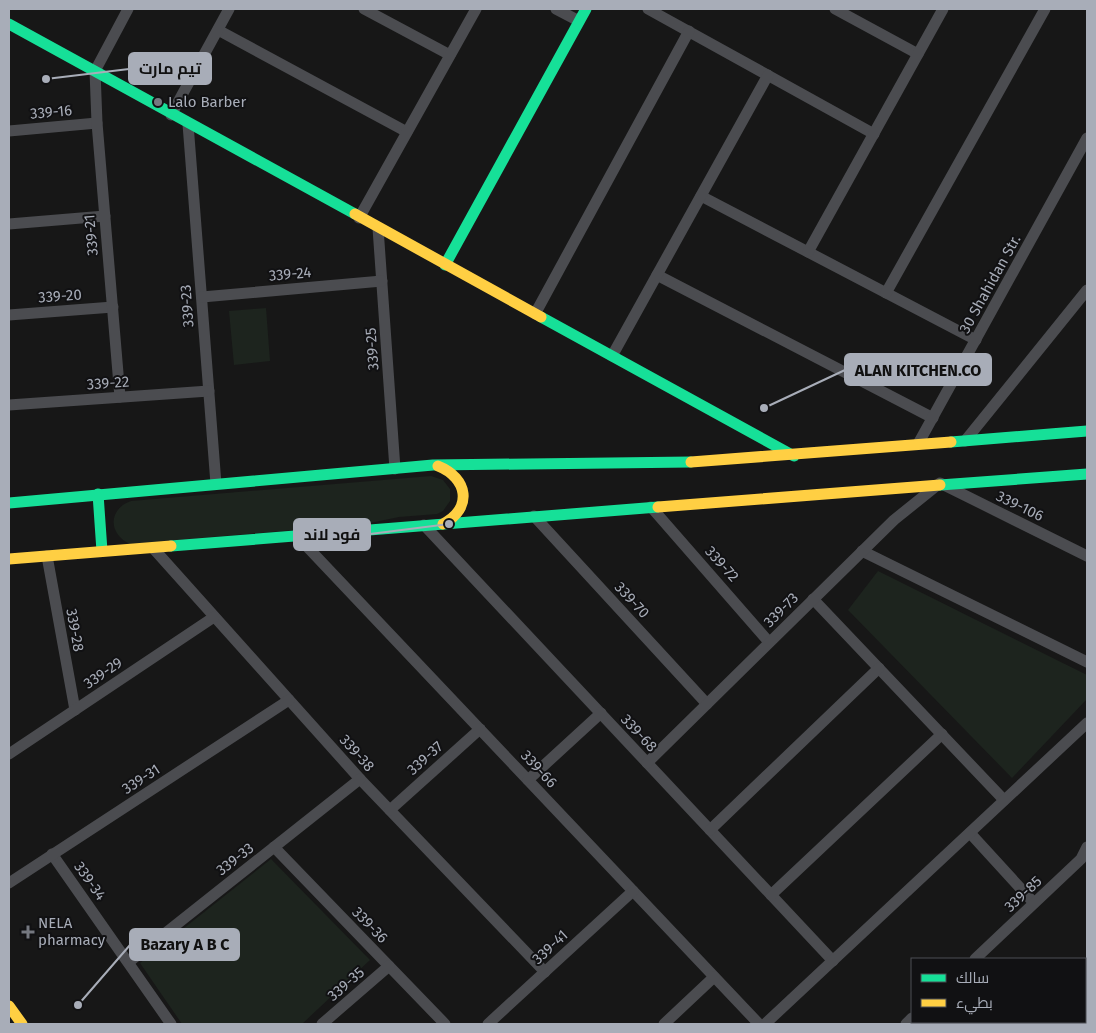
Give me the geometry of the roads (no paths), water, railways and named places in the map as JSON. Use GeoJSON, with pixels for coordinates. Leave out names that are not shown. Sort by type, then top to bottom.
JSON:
{"type":"FeatureCollection","features":[{"type":"Feature","properties":{"kind":"main road"},"geometry":{"type":"LineString","coordinates":[[445,265],[586,9]]}},
{"type":"Feature","properties":{"kind":"main road"},"geometry":{"type":"LineString","coordinates":[[9,24],[171,115],[794,456]]}},
{"type":"Feature","properties":{"kind":"main road"},"geometry":{"type":"LineString","coordinates":[[9,503],[395,468],[714,462],[1087,431]]}},
{"type":"Feature","properties":{"kind":"main road"},"geometry":{"type":"LineString","coordinates":[[431,466],[451,471],[458,477],[463,489],[463,502],[460,510],[451,520],[441,524]]}},
{"type":"Feature","properties":{"kind":"main road"},"geometry":{"type":"LineString","coordinates":[[9,559],[534,516],[738,502],[940,483],[1087,474]]}},
{"type":"Feature","properties":{"kind":"main road"},"geometry":{"type":"LineString","coordinates":[[98,494],[102,551]]}},
{"type":"Feature","properties":{"kind":"main road"},"geometry":{"type":"LineString","coordinates":[[9,1006],[22,1024]]}},
{"type":"Feature","properties":{"kind":"street"},"geometry":{"type":"LineString","coordinates":[[95,71],[128,9]]}},
{"type":"Feature","properties":{"kind":"street"},"geometry":{"type":"LineString","coordinates":[[171,115],[229,9]]}},
{"type":"Feature","properties":{"kind":"street"},"geometry":{"type":"LineString","coordinates":[[364,9],[450,55]]}},
{"type":"Feature","properties":{"kind":"street"},"geometry":{"type":"LineString","coordinates":[[359,218],[476,9]]}},
{"type":"Feature","properties":{"kind":"street"},"geometry":{"type":"LineString","coordinates":[[556,9],[579,21]]}},
{"type":"Feature","properties":{"kind":"street"},"geometry":{"type":"LineString","coordinates":[[648,9],[874,134]]}},
{"type":"Feature","properties":{"kind":"street"},"geometry":{"type":"LineString","coordinates":[[835,9],[918,54]]}},
{"type":"Feature","properties":{"kind":"street"},"geometry":{"type":"LineString","coordinates":[[808,252],[943,9]]}},
{"type":"Feature","properties":{"kind":"street"},"geometry":{"type":"LineString","coordinates":[[886,293],[1045,9]]}},
{"type":"Feature","properties":{"kind":"street"},"geometry":{"type":"LineString","coordinates":[[218,30],[407,132]]}},
{"type":"Feature","properties":{"kind":"street"},"geometry":{"type":"LineString","coordinates":[[535,314],[689,31]]}},
{"type":"Feature","properties":{"kind":"street","name":"339-21"},"geometry":{"type":"LineString","coordinates":[[95,71],[97,123],[120,397]]}},
{"type":"Feature","properties":{"kind":"street"},"geometry":{"type":"LineString","coordinates":[[612,356],[768,75]]}},
{"type":"Feature","properties":{"kind":"street","name":"339-16"},"geometry":{"type":"LineString","coordinates":[[9,131],[97,123]]}},
{"type":"Feature","properties":{"kind":"street","name":"339-23"},"geometry":{"type":"LineString","coordinates":[[188,124],[216,484]]}},
{"type":"Feature","properties":{"kind":"street","name":"30 Shahidan Str."},"geometry":{"type":"LineString","coordinates":[[918,444],[1087,138]]}},
{"type":"Feature","properties":{"kind":"street"},"geometry":{"type":"LineString","coordinates":[[701,196],[976,340]]}},
{"type":"Feature","properties":{"kind":"street"},"geometry":{"type":"LineString","coordinates":[[9,224],[105,216]]}},
{"type":"Feature","properties":{"kind":"street","name":"339-25"},"geometry":{"type":"LineString","coordinates":[[378,228],[395,468]]}},
{"type":"Feature","properties":{"kind":"street"},"geometry":{"type":"LineString","coordinates":[[657,275],[933,418]]}},
{"type":"Feature","properties":{"kind":"street","name":"339-24"},"geometry":{"type":"LineString","coordinates":[[202,297],[382,281]]}},
{"type":"Feature","properties":{"kind":"street"},"geometry":{"type":"LineString","coordinates":[[965,441],[1087,290]]}},
{"type":"Feature","properties":{"kind":"street","name":"339-20"},"geometry":{"type":"LineString","coordinates":[[9,315],[113,307]]}},
{"type":"Feature","properties":{"kind":"street","name":"339-22"},"geometry":{"type":"LineString","coordinates":[[9,405],[209,391]]}},
{"type":"Feature","properties":{"kind":"street","name":"339-73"},"geometry":{"type":"LineString","coordinates":[[647,763],[894,520],[940,483]]}},
{"type":"Feature","properties":{"kind":"street","name":"339-106"},"geometry":{"type":"LineString","coordinates":[[940,483],[1087,556]]}},
{"type":"Feature","properties":{"kind":"street","name":"339-72"},"geometry":{"type":"LineString","coordinates":[[651,507],[770,642]]}},
{"type":"Feature","properties":{"kind":"street","name":"339-70"},"geometry":{"type":"LineString","coordinates":[[534,516],[707,704]]}},
{"type":"Feature","properties":{"kind":"street","name":"339-68"},"geometry":{"type":"LineString","coordinates":[[424,526],[833,961]]}},
{"type":"Feature","properties":{"kind":"street","name":"339-66"},"geometry":{"type":"LineString","coordinates":[[296,535],[759,1024]]}},
{"type":"Feature","properties":{"kind":"street","name":"339-38"},"geometry":{"type":"LineString","coordinates":[[153,548],[360,779],[545,972]]}},
{"type":"Feature","properties":{"kind":"street"},"geometry":{"type":"LineString","coordinates":[[862,551],[1087,662]]}},
{"type":"Feature","properties":{"kind":"street","name":"339-28"},"geometry":{"type":"LineString","coordinates":[[46,556],[75,710]]}},
{"type":"Feature","properties":{"kind":"street"},"geometry":{"type":"LineString","coordinates":[[813,599],[1004,800]]}},
{"type":"Feature","properties":{"kind":"street","name":"339-29"},"geometry":{"type":"LineString","coordinates":[[9,754],[214,616]]}},
{"type":"Feature","properties":{"kind":"street"},"geometry":{"type":"LineString","coordinates":[[710,830],[879,668]]}},
{"type":"Feature","properties":{"kind":"street","name":"339-31"},"geometry":{"type":"LineString","coordinates":[[9,883],[289,700]]}},
{"type":"Feature","properties":{"kind":"street"},"geometry":{"type":"LineString","coordinates":[[528,780],[601,713]]}},
{"type":"Feature","properties":{"kind":"street"},"geometry":{"type":"LineString","coordinates":[[765,1024],[1087,723]]}},
{"type":"Feature","properties":{"kind":"street","name":"339-37"},"geometry":{"type":"LineString","coordinates":[[390,810],[480,729]]}},
{"type":"Feature","properties":{"kind":"street"},"geometry":{"type":"LineString","coordinates":[[771,895],[942,734]]}},
{"type":"Feature","properties":{"kind":"street","name":"339-33"},"geometry":{"type":"LineString","coordinates":[[129,962],[360,779]]}},
{"type":"Feature","properties":{"kind":"street"},"geometry":{"type":"LineString","coordinates":[[970,833],[1034,903]]}},
{"type":"Feature","properties":{"kind":"street","name":"339-36"},"geometry":{"type":"LineString","coordinates":[[274,847],[445,1024]]}},
{"type":"Feature","properties":{"kind":"street","name":"339-85"},"geometry":{"type":"LineString","coordinates":[[976,958],[1034,903],[1084,862],[1087,847]]}},
{"type":"Feature","properties":{"kind":"street","name":"339-34"},"geometry":{"type":"LineString","coordinates":[[52,854],[172,1024]]}},
{"type":"Feature","properties":{"kind":"street","name":"339-41"},"geometry":{"type":"LineString","coordinates":[[488,1024],[633,891]]}},
{"type":"Feature","properties":{"kind":"street","name":"339-35"},"geometry":{"type":"LineString","coordinates":[[322,1024],[389,966]]}},
{"type":"Feature","properties":{"kind":"street"},"geometry":{"type":"LineString","coordinates":[[664,1024],[714,977]]}},
{"type":"Feature","properties":{"kind":"place","name":"تيم مارت"},"geometry":{"type":"Point","coordinates":[46,79]}},
{"type":"Feature","properties":{"kind":"place","name":"Lalo Barber"},"geometry":{"type":"Point","coordinates":[158,102]}},
{"type":"Feature","properties":{"kind":"place","name":"ALAN KITCHEN.CO"},"geometry":{"type":"Point","coordinates":[764,408]}},
{"type":"Feature","properties":{"kind":"place","name":"فود لاند"},"geometry":{"type":"Point","coordinates":[449,524]}},
{"type":"Feature","properties":{"kind":"place","name":"NELA pharmacy"},"geometry":{"type":"Point","coordinates":[28,932]}},
{"type":"Feature","properties":{"kind":"place","name":"Bazary A B C"},"geometry":{"type":"Point","coordinates":[78,1005]}}]}
